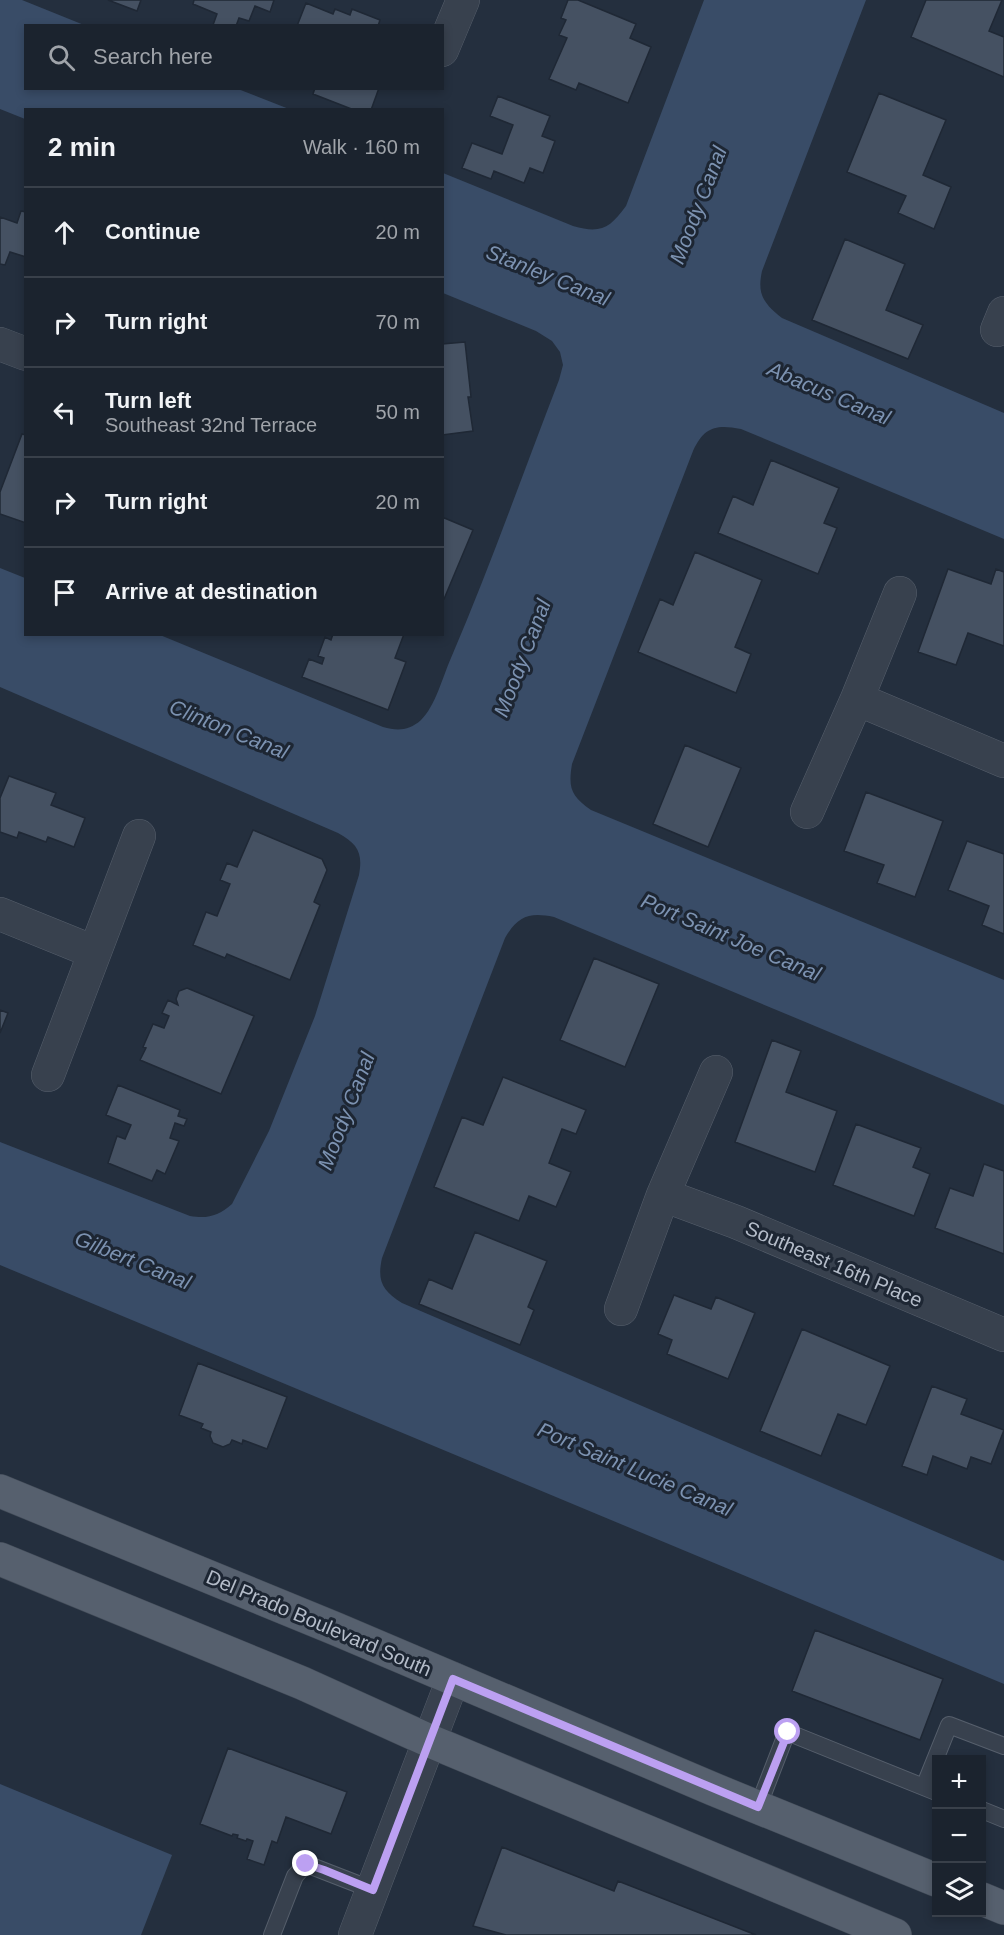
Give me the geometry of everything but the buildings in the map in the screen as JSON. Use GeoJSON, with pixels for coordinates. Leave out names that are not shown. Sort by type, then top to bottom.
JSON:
{"type":"FeatureCollection","features":[{"type":"Feature","properties":{"kind":"main road","name":"Del Prado Boulevard South"},"geometry":{"type":"LineString","coordinates":[[0,1491],[932,1878]]}},
{"type":"Feature","properties":{"kind":"main road"},"geometry":{"type":"LineString","coordinates":[[0,1558],[302,1683],[430,1741],[888,1934]]}},
{"type":"Feature","properties":{"kind":"main road"},"geometry":{"type":"LineString","coordinates":[[986,1901],[1004,1908]]}},
{"type":"Feature","properties":{"kind":"street"},"geometry":{"type":"LineString","coordinates":[[444,45],[463,0]]}},
{"type":"Feature","properties":{"kind":"street"},"geometry":{"type":"LineString","coordinates":[[0,344],[24,353]]}},
{"type":"Feature","properties":{"kind":"street"},"geometry":{"type":"LineString","coordinates":[[807,812],[857,699],[900,593]]}},
{"type":"Feature","properties":{"kind":"street"},"geometry":{"type":"LineString","coordinates":[[857,699],[1004,761]]}},
{"type":"Feature","properties":{"kind":"street"},"geometry":{"type":"LineString","coordinates":[[48,1075],[139,836]]}},
{"type":"Feature","properties":{"kind":"street"},"geometry":{"type":"LineString","coordinates":[[0,914],[94,952]]}},
{"type":"Feature","properties":{"kind":"street"},"geometry":{"type":"LineString","coordinates":[[621,1309],[663,1194],[716,1072]]}},
{"type":"Feature","properties":{"kind":"street","name":"Southeast 16th Place"},"geometry":{"type":"LineString","coordinates":[[663,1194],[736,1222],[1004,1335]]}},
{"type":"Feature","properties":{"kind":"street"},"geometry":{"type":"LineString","coordinates":[[355,1935],[453,1679]]}},
{"type":"Feature","properties":{"kind":"lane"},"geometry":{"type":"LineString","coordinates":[[758,1807],[788,1732],[930,1789],[949,1725],[1004,1746]]}},
{"type":"Feature","properties":{"kind":"lane"},"geometry":{"type":"LineString","coordinates":[[986,1812],[1004,1819]]}},
{"type":"Feature","properties":{"kind":"lane"},"geometry":{"type":"LineString","coordinates":[[272,1935],[294,1876],[306,1864],[373,1890]]}},
{"type":"Feature","properties":{"kind":"water"},"geometry":{"type":"Polygon","coordinates":[[[0,0],[22,0],[82,24],[24,24],[24,90],[241,90],[286,108],[24,108],[24,119],[0,109],[0,0]]]}},
{"type":"Feature","properties":{"kind":"water"},"geometry":{"type":"Polygon","coordinates":[[[704,0],[866,0],[762,271],[761,292],[770,308],[782,318],[1004,413],[1004,539],[741,429],[718,427],[706,432],[693,451],[572,764],[570,779],[575,796],[591,810],[1004,980],[1004,1105],[554,917],[538,915],[525,917],[505,938],[382,1258],[381,1279],[390,1294],[402,1303],[1004,1561],[1004,1684],[0,1265],[0,1142],[190,1216],[212,1216],[232,1204],[269,1131],[315,1016],[359,875],[360,861],[358,850],[338,833],[0,687],[0,568],[24,578],[24,636],[162,636],[383,727],[403,729],[412,726],[421,720],[435,699],[563,365],[560,352],[552,341],[536,331],[444,293],[444,173],[583,228],[598,229],[610,224],[626,206],[704,0]]]}},
{"type":"Feature","properties":{"kind":"water"},"geometry":{"type":"Polygon","coordinates":[[[0,1784],[172,1855],[141,1935],[0,1935],[0,1784]]]}},
{"type":"Feature","properties":{"kind":"route"},"geometry":{"type":"LineString","coordinates":[[306,1864],[373,1890],[453,1679],[758,1807],[788,1732]]}},
{"type":"Feature","properties":{"kind":"water label","name":"Moody Canal"},"geometry":{"type":"Point","coordinates":[698,205]}},
{"type":"Feature","properties":{"kind":"water label","name":"Stanley Canal"},"geometry":{"type":"Point","coordinates":[548,275]}},
{"type":"Feature","properties":{"kind":"water label","name":"Abacus Canal"},"geometry":{"type":"Point","coordinates":[829,393]}},
{"type":"Feature","properties":{"kind":"water label","name":"Moody Canal"},"geometry":{"type":"Point","coordinates":[522,658]}},
{"type":"Feature","properties":{"kind":"water label","name":"Clinton Canal"},"geometry":{"type":"Point","coordinates":[229,729]}},
{"type":"Feature","properties":{"kind":"water label","name":"Port Saint Joe Canal"},"geometry":{"type":"Point","coordinates":[731,937]}},
{"type":"Feature","properties":{"kind":"water label","name":"Moody Canal"},"geometry":{"type":"Point","coordinates":[346,1111]}},
{"type":"Feature","properties":{"kind":"water label","name":"Gilbert Canal"},"geometry":{"type":"Point","coordinates":[133,1260]}},
{"type":"Feature","properties":{"kind":"water label","name":"Port Saint Lucie Canal"},"geometry":{"type":"Point","coordinates":[635,1469]}}]}
